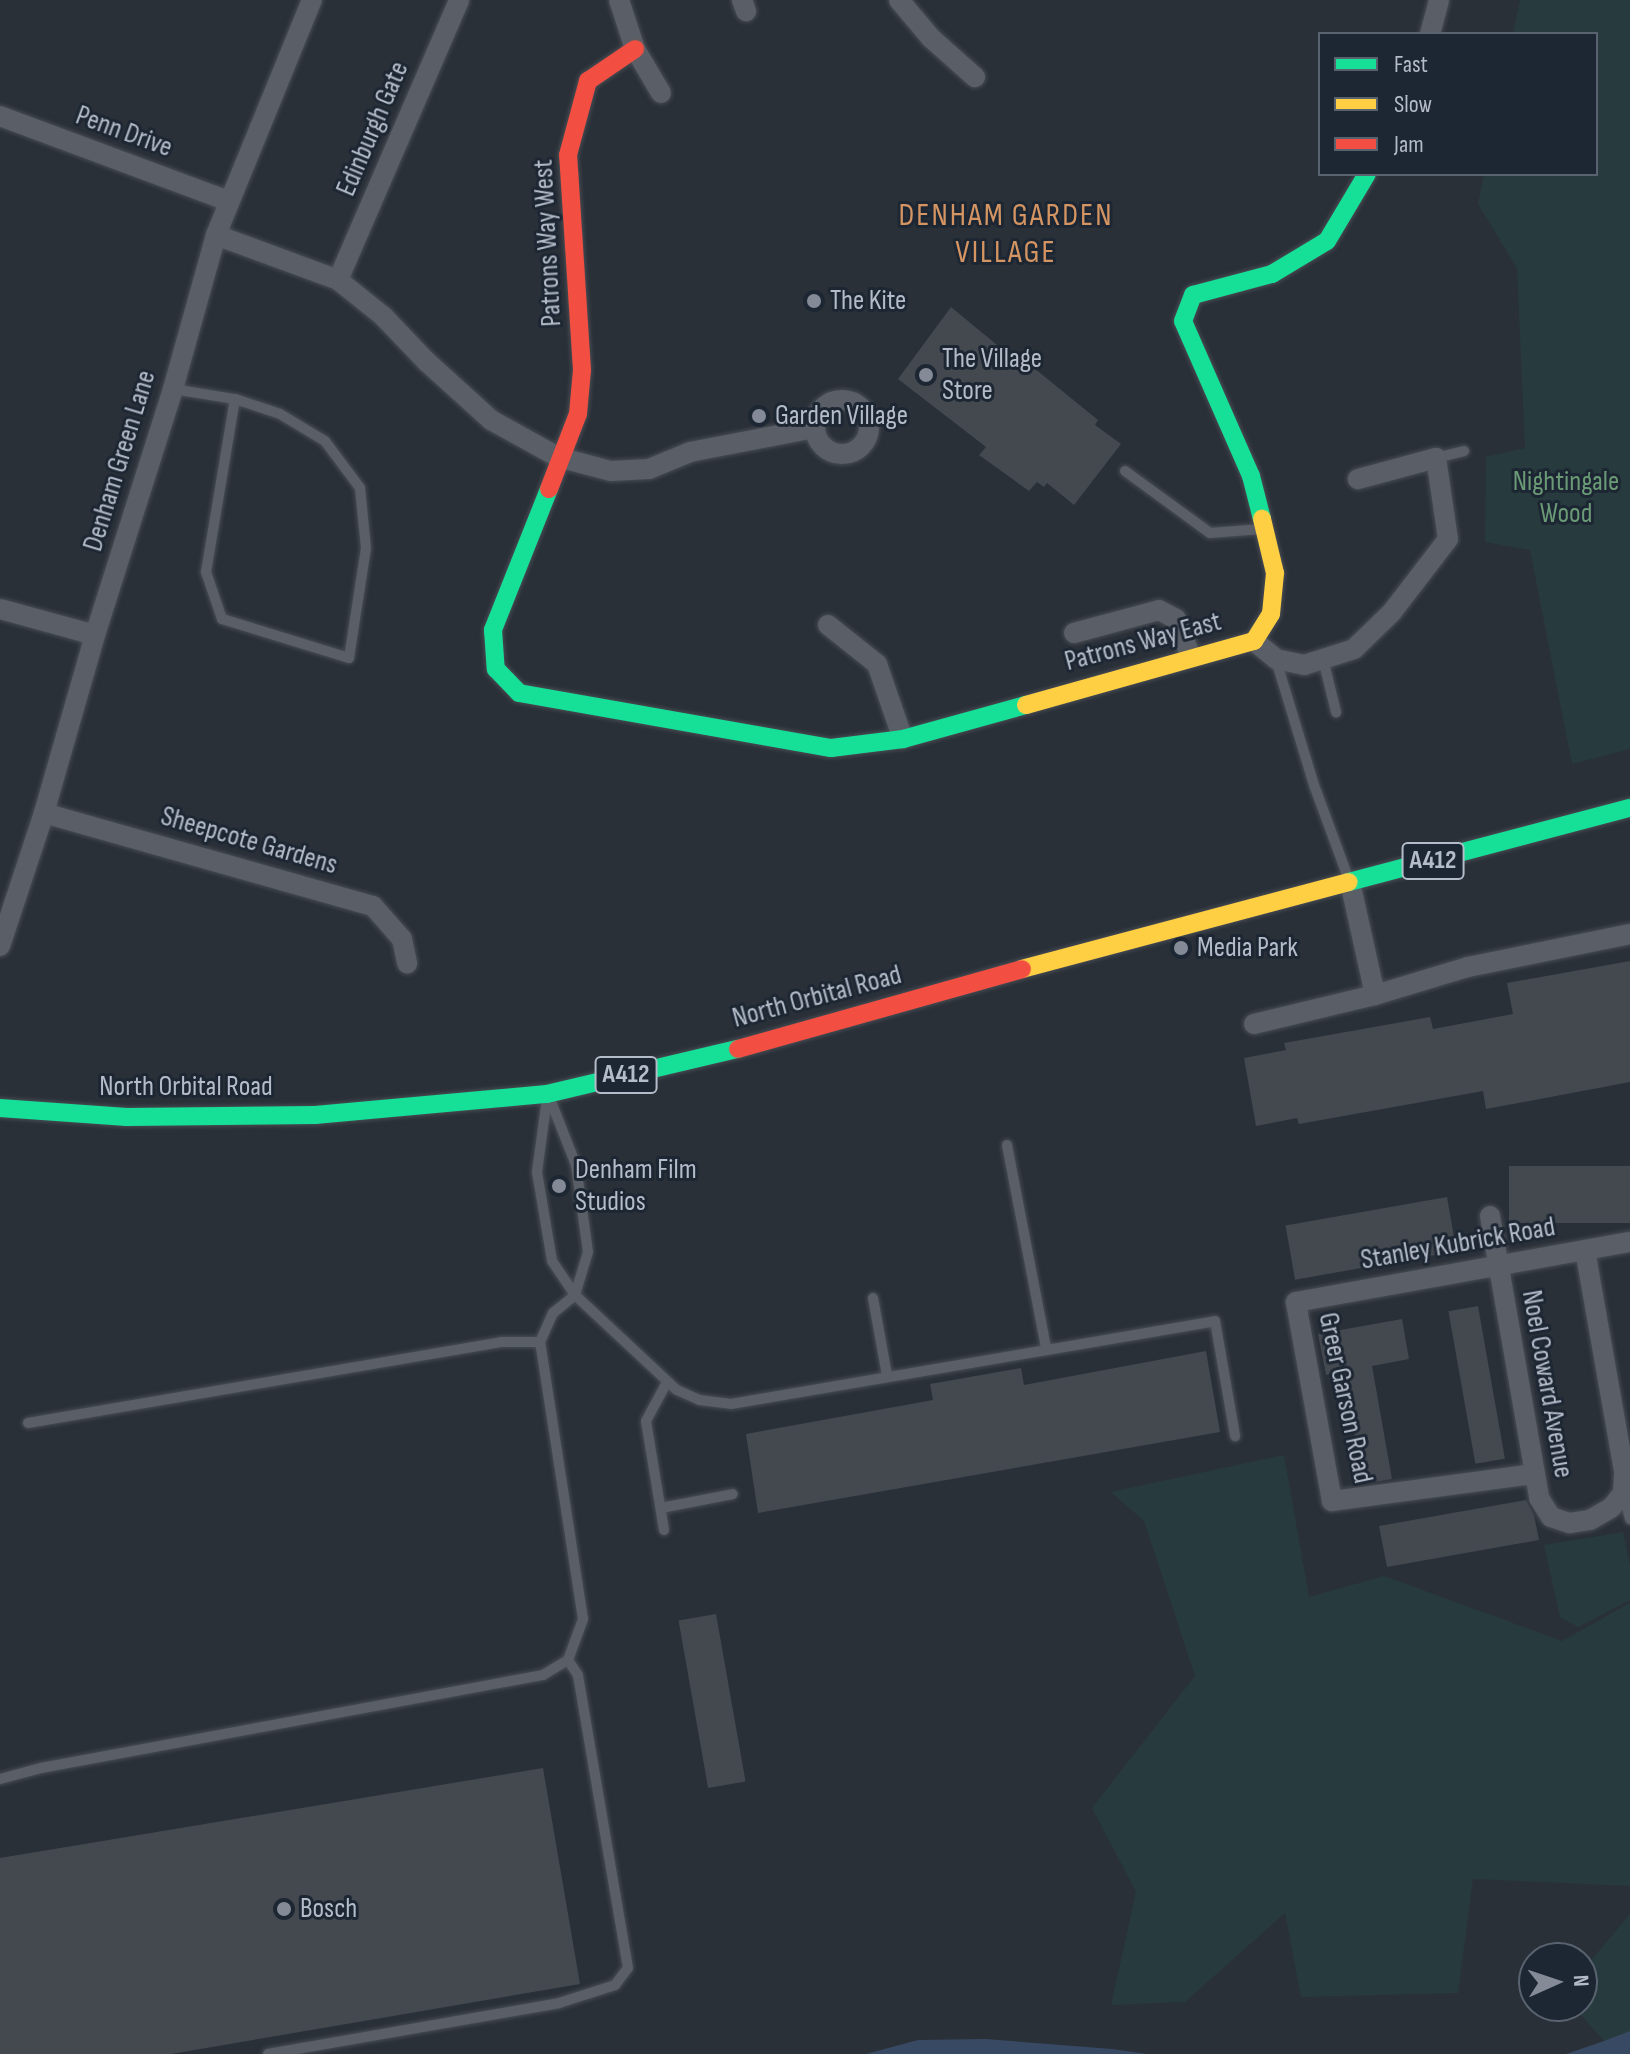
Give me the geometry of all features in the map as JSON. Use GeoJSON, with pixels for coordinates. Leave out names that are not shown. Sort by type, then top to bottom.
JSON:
{"type":"FeatureCollection","features":[{"type":"Feature","properties":{"kind":"street","name":"Denham Green Lane"},"geometry":{"type":"LineString","coordinates":[[0,946],[44,813],[95,635],[173,389],[216,235],[312,0]]}},
{"type":"Feature","properties":{"kind":"street","name":"Edinburgh Gate"},"geometry":{"type":"LineString","coordinates":[[338,280],[459,0]]}},
{"type":"Feature","properties":{"kind":"street"},"geometry":{"type":"LineString","coordinates":[[619,0],[635,49],[661,93]]}},
{"type":"Feature","properties":{"kind":"street"},"geometry":{"type":"LineString","coordinates":[[899,0],[931,38],[975,77]]}},
{"type":"Feature","properties":{"kind":"street"},"geometry":{"type":"LineString","coordinates":[[1431,32],[1439,0]]}},
{"type":"Feature","properties":{"kind":"street","name":"Patrons Way West"},"geometry":{"type":"LineString","coordinates":[[558,457],[578,414],[582,370],[568,155],[588,81],[635,49]]}},
{"type":"Feature","properties":{"kind":"street","name":"Penn Drive"},"geometry":{"type":"LineString","coordinates":[[0,116],[229,201]]}},
{"type":"Feature","properties":{"kind":"street","name":"Patrons Way East"},"geometry":{"type":"LineString","coordinates":[[558,457],[493,630],[496,669],[519,693],[831,748],[903,739],[1254,641],[1271,614],[1275,573],[1251,476],[1183,321],[1193,295],[1272,274],[1327,241],[1366,176]]}},
{"type":"Feature","properties":{"kind":"street"},"geometry":{"type":"LineString","coordinates":[[216,235],[338,280],[383,316],[426,361],[491,420],[558,457],[611,471],[649,469],[690,452],[815,428]]}},
{"type":"Feature","properties":{"kind":"street"},"geometry":{"type":"LineString","coordinates":[[1254,641],[1276,659],[1304,665],[1354,649],[1392,612],[1448,539],[1436,458],[1358,479]]}},
{"type":"Feature","properties":{"kind":"street"},"geometry":{"type":"LineString","coordinates":[[0,609],[95,635]]}},
{"type":"Feature","properties":{"kind":"street"},"geometry":{"type":"LineString","coordinates":[[1074,633],[1159,610],[1176,619],[1191,657]]}},
{"type":"Feature","properties":{"kind":"street"},"geometry":{"type":"LineString","coordinates":[[828,625],[877,664],[903,739]]}},
{"type":"Feature","properties":{"kind":"street","name":"North Orbital Road"},"geometry":{"type":"LineString","coordinates":[[0,1108],[127,1117],[315,1115],[547,1094],[750,1046],[1630,808]]}},
{"type":"Feature","properties":{"kind":"street","name":"Sheepcote Gardens"},"geometry":{"type":"LineString","coordinates":[[44,813],[373,906],[402,939],[407,963]]}},
{"type":"Feature","properties":{"kind":"street"},"geometry":{"type":"LineString","coordinates":[[1350,882],[1375,995]]}},
{"type":"Feature","properties":{"kind":"street"},"geometry":{"type":"LineString","coordinates":[[1254,1024],[1375,995],[1483,964],[1630,934]]}},
{"type":"Feature","properties":{"kind":"street","name":"Noel Coward Avenue"},"geometry":{"type":"LineString","coordinates":[[1490,1216],[1539,1498],[1551,1517],[1570,1523],[1590,1520],[1611,1508],[1623,1493]]}},
{"type":"Feature","properties":{"kind":"street","name":"Stanley Kubrick Road"},"geometry":{"type":"LineString","coordinates":[[1296,1302],[1630,1242]]}},
{"type":"Feature","properties":{"kind":"street"},"geometry":{"type":"LineString","coordinates":[[1585,1250],[1624,1471],[1623,1493]]}},
{"type":"Feature","properties":{"kind":"street","name":"Greer Garson Road"},"geometry":{"type":"LineString","coordinates":[[1296,1302],[1332,1501],[1534,1474]]}},
{"type":"Feature","properties":{"kind":"lane"},"geometry":{"type":"LineString","coordinates":[[173,389],[235,399],[280,414],[325,441],[360,488],[366,548],[349,658],[222,619],[206,572],[235,399]]}},
{"type":"Feature","properties":{"kind":"lane"},"geometry":{"type":"LineString","coordinates":[[1436,458],[1464,451]]}},
{"type":"Feature","properties":{"kind":"lane"},"geometry":{"type":"LineString","coordinates":[[1125,471],[1210,533],[1264,528]]}},
{"type":"Feature","properties":{"kind":"lane"},"geometry":{"type":"LineString","coordinates":[[1276,659],[1314,785],[1350,882]]}},
{"type":"Feature","properties":{"kind":"lane"},"geometry":{"type":"LineString","coordinates":[[1323,659],[1336,712]]}},
{"type":"Feature","properties":{"kind":"lane"},"geometry":{"type":"LineString","coordinates":[[0,1779],[41,1768],[543,1675],[568,1660],[583,1619],[540,1342],[553,1313],[575,1295],[588,1252],[576,1165],[547,1094]]}},
{"type":"Feature","properties":{"kind":"lane"},"geometry":{"type":"LineString","coordinates":[[547,1094],[537,1172],[552,1261],[575,1295],[667,1382],[699,1400],[731,1404],[1046,1347],[1215,1321],[1235,1436]]}},
{"type":"Feature","properties":{"kind":"lane"},"geometry":{"type":"LineString","coordinates":[[1007,1145],[1046,1347]]}},
{"type":"Feature","properties":{"kind":"lane"},"geometry":{"type":"LineString","coordinates":[[873,1298],[887,1375]]}},
{"type":"Feature","properties":{"kind":"lane"},"geometry":{"type":"LineString","coordinates":[[28,1423],[501,1342],[540,1342]]}},
{"type":"Feature","properties":{"kind":"lane"},"geometry":{"type":"LineString","coordinates":[[664,1530],[646,1421],[667,1382]]}},
{"type":"Feature","properties":{"kind":"lane"},"geometry":{"type":"LineString","coordinates":[[1623,1493],[1630,1519]]}},
{"type":"Feature","properties":{"kind":"lane"},"geometry":{"type":"LineString","coordinates":[[661,1508],[733,1494]]}},
{"type":"Feature","properties":{"kind":"lane"},"geometry":{"type":"LineString","coordinates":[[268,2054],[559,2003],[615,1985],[628,1968],[578,1675],[568,1660]]}},
{"type":"Feature","properties":{"kind":"green space","name":"Nightingale Wood"},"geometry":{"type":"Polygon","coordinates":[[[1520,0],[1630,0],[1630,749],[1572,764],[1530,550],[1485,542],[1486,457],[1525,448],[1517,268],[1478,204],[1484,176],[1598,176],[1598,32],[1513,32],[1520,0]]]}},
{"type":"Feature","properties":{"kind":"green space"},"geometry":{"type":"Polygon","coordinates":[[[1284,1455],[1309,1597],[1384,1576],[1562,1641],[1630,1603],[1630,1886],[1473,1879],[1458,1993],[1301,1997],[1285,1913],[1185,2002],[1111,2005],[1136,1892],[1092,1808],[1195,1676],[1144,1521],[1111,1492],[1284,1455]]]}},
{"type":"Feature","properties":{"kind":"green space"},"geometry":{"type":"Polygon","coordinates":[[[1623,1532],[1630,1566],[1630,1600],[1578,1627],[1560,1617],[1544,1545],[1623,1532]]]}},
{"type":"Feature","properties":{"kind":"green space"},"geometry":{"type":"Polygon","coordinates":[[[1630,1914],[1630,2033],[1604,2041],[1587,2022],[1598,2022],[1598,1952],[1630,1914]]]}},
{"type":"Feature","properties":{"kind":"water"},"geometry":{"type":"Polygon","coordinates":[[[1630,2031],[1630,2054],[1566,2054],[1604,2041],[1630,2031]]]}},
{"type":"Feature","properties":{"kind":"water"},"geometry":{"type":"Polygon","coordinates":[[[986,2039],[1147,2054],[866,2054],[918,2040],[986,2039]]]}},
{"type":"Feature","properties":{"kind":"building"},"geometry":{"type":"Polygon","coordinates":[[[951,307],[1030,372],[1034,368],[1098,420],[1095,425],[1121,444],[1074,505],[1047,483],[1044,487],[1037,482],[1029,491],[979,455],[986,447],[898,379],[951,307]]]}},
{"type":"Feature","properties":{"kind":"building"},"geometry":{"type":"Polygon","coordinates":[[[1630,961],[1630,1082],[1486,1109],[1483,1091],[1299,1124],[1297,1118],[1256,1126],[1244,1058],[1286,1050],[1284,1043],[1430,1017],[1433,1029],[1513,1014],[1507,983],[1630,961]]]}},
{"type":"Feature","properties":{"kind":"building"},"geometry":{"type":"Polygon","coordinates":[[[1509,1166],[1630,1166],[1630,1223],[1509,1223],[1509,1166]]]}},
{"type":"Feature","properties":{"kind":"building"},"geometry":{"type":"Polygon","coordinates":[[[1447,1197],[1457,1251],[1295,1280],[1285,1225],[1447,1197]]]}},
{"type":"Feature","properties":{"kind":"building"},"geometry":{"type":"Polygon","coordinates":[[[1478,1306],[1505,1459],[1475,1464],[1448,1311],[1478,1306]]]}},
{"type":"Feature","properties":{"kind":"building"},"geometry":{"type":"Polygon","coordinates":[[[1402,1319],[1409,1359],[1372,1366],[1392,1479],[1363,1484],[1344,1371],[1326,1375],[1318,1334],[1402,1319]]]}},
{"type":"Feature","properties":{"kind":"building"},"geometry":{"type":"Polygon","coordinates":[[[1206,1351],[1220,1432],[758,1513],[746,1434],[933,1400],[930,1384],[1021,1368],[1024,1385],[1206,1351]]]}},
{"type":"Feature","properties":{"kind":"building"},"geometry":{"type":"Polygon","coordinates":[[[1526,1500],[1534,1515],[1539,1540],[1387,1567],[1379,1526],[1526,1500]]]}},
{"type":"Feature","properties":{"kind":"building"},"geometry":{"type":"Polygon","coordinates":[[[716,1614],[746,1781],[708,1788],[679,1621],[716,1614]]]}},
{"type":"Feature","properties":{"kind":"building","name":"Bosch"},"geometry":{"type":"Polygon","coordinates":[[[543,1768],[580,1984],[171,2054],[0,2054],[0,1858],[543,1768]]]}},
{"type":"Feature","properties":{"kind":"traffic: fast"},"geometry":{"type":"LineString","coordinates":[[1262,519],[1251,476],[1183,321],[1193,295],[1272,274],[1327,241],[1366,176]]}},
{"type":"Feature","properties":{"kind":"traffic: fast"},"geometry":{"type":"LineString","coordinates":[[549,489],[493,630],[496,669],[519,693],[831,748],[903,739],[1026,705]]}},
{"type":"Feature","properties":{"kind":"traffic: fast"},"geometry":{"type":"LineString","coordinates":[[1349,882],[1630,808]]}},
{"type":"Feature","properties":{"kind":"traffic: fast"},"geometry":{"type":"LineString","coordinates":[[0,1108],[127,1117],[315,1115],[547,1094],[738,1049]]}},
{"type":"Feature","properties":{"kind":"traffic: slow"},"geometry":{"type":"LineString","coordinates":[[1026,705],[1254,641],[1271,614],[1275,573],[1262,519]]}},
{"type":"Feature","properties":{"kind":"traffic: slow"},"geometry":{"type":"LineString","coordinates":[[1022,969],[1349,882]]}},
{"type":"Feature","properties":{"kind":"traffic: jam"},"geometry":{"type":"LineString","coordinates":[[549,489],[578,414],[582,370],[568,155],[588,81],[635,49]]}},
{"type":"Feature","properties":{"kind":"traffic: jam"},"geometry":{"type":"LineString","coordinates":[[738,1049],[1022,969]]}},
{"type":"Feature","properties":{"kind":"place","name":"The Kite"},"geometry":{"type":"Point","coordinates":[814,301]}},
{"type":"Feature","properties":{"kind":"place","name":"The Village Store"},"geometry":{"type":"Point","coordinates":[926,375]}},
{"type":"Feature","properties":{"kind":"place","name":"Garden Village"},"geometry":{"type":"Point","coordinates":[759,416]}},
{"type":"Feature","properties":{"kind":"place","name":"Media Park"},"geometry":{"type":"Point","coordinates":[1181,948]}},
{"type":"Feature","properties":{"kind":"place","name":"Denham Film Studios"},"geometry":{"type":"Point","coordinates":[559,1186]}},
{"type":"Feature","properties":{"kind":"place","name":"Bosch"},"geometry":{"type":"Point","coordinates":[284,1909]}},
{"type":"Feature","properties":{"kind":"district","name":"DENHAM GARDEN VILLAGE"},"geometry":{"type":"Point","coordinates":[1006,236]}}]}
